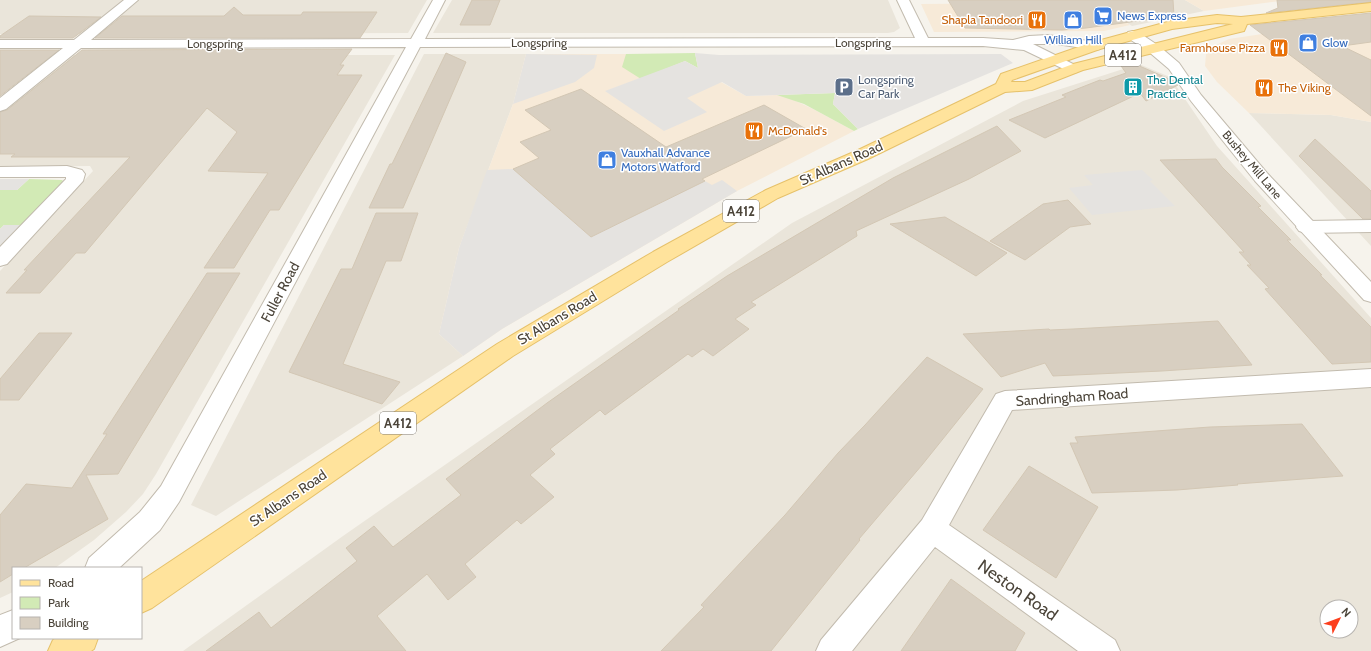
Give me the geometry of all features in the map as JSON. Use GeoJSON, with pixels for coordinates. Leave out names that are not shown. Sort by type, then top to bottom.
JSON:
{"type":"FeatureCollection","features":[{"type":"Feature","properties":{"kind":"main road","name":"St Albans Road"},"geometry":{"type":"LineString","coordinates":[[1002,87],[1006,77],[1053,59],[1171,25],[1217,18],[1241,21],[1371,7]]}},
{"type":"Feature","properties":{"kind":"main road","name":"St Albans Road"},"geometry":{"type":"LineString","coordinates":[[142,597],[504,350],[654,261],[772,194],[862,155],[1002,87],[1027,87],[1072,69],[1239,28],[1241,21]]}},
{"type":"Feature","properties":{"kind":"main road"},"geometry":{"type":"LineString","coordinates":[[64,651],[82,639]]}},
{"type":"Feature","properties":{"kind":"street"},"geometry":{"type":"LineString","coordinates":[[0,106],[132,0]]}},
{"type":"Feature","properties":{"kind":"street","name":"Fuller Road"},"geometry":{"type":"LineString","coordinates":[[100,567],[150,520],[170,494],[439,0]]}},
{"type":"Feature","properties":{"kind":"street"},"geometry":{"type":"LineString","coordinates":[[903,0],[924,43]]}},
{"type":"Feature","properties":{"kind":"street","name":"Bushey Mill Lane"},"geometry":{"type":"LineString","coordinates":[[1133,35],[1153,48],[1174,66],[1211,116],[1261,177],[1371,295]]}},
{"type":"Feature","properties":{"kind":"street"},"geometry":{"type":"LineString","coordinates":[[1012,44],[1033,39],[1062,41],[1095,46]]}},
{"type":"Feature","properties":{"kind":"street","name":"Longspring"},"geometry":{"type":"LineString","coordinates":[[0,44],[1012,44],[1028,47],[1072,69]]}},
{"type":"Feature","properties":{"kind":"street"},"geometry":{"type":"LineString","coordinates":[[0,172],[67,171],[76,174],[74,181],[0,260]]}},
{"type":"Feature","properties":{"kind":"street"},"geometry":{"type":"LineString","coordinates":[[1306,227],[1371,226]]}},
{"type":"Feature","properties":{"kind":"street","name":"Sandringham Road"},"geometry":{"type":"LineString","coordinates":[[832,651],[932,529],[1005,401],[1371,378]]}},
{"type":"Feature","properties":{"kind":"street","name":"Neston Road"},"geometry":{"type":"LineString","coordinates":[[932,529],[1104,651]]}},
{"type":"Feature","properties":{"kind":"street"},"geometry":{"type":"LineString","coordinates":[[0,632],[12,626]]}},
{"type":"Feature","properties":{"kind":"shaded area"},"geometry":{"type":"Polygon","coordinates":[[[0,0],[126,0],[83,34],[0,34],[0,0]]]}},
{"type":"Feature","properties":{"kind":"shaded area"},"geometry":{"type":"Polygon","coordinates":[[[138,0],[427,0],[408,33],[96,34],[138,0]]]}},
{"type":"Feature","properties":{"kind":"shaded area"},"geometry":{"type":"Polygon","coordinates":[[[452,0],[888,0],[900,28],[894,32],[888,33],[433,33],[452,0]]]}},
{"type":"Feature","properties":{"kind":"shaded area"},"geometry":{"type":"Polygon","coordinates":[[[1091,0],[1185,0],[1204,11],[1132,26],[1091,0]]]}},
{"type":"Feature","properties":{"kind":"shaded area"},"geometry":{"type":"Polygon","coordinates":[[[1091,0],[1130,25],[1104,31],[934,32],[921,4],[1035,3],[1091,0]]]}},
{"type":"Feature","properties":{"kind":"shaded area"},"geometry":{"type":"Polygon","coordinates":[[[1185,0],[1288,0],[1204,11],[1185,0]]]}},
{"type":"Feature","properties":{"kind":"shaded area"},"geometry":{"type":"Polygon","coordinates":[[[1371,19],[1371,122],[1331,115],[1249,113],[1217,82],[1205,66],[1206,54],[1214,46],[1229,39],[1371,19]]]}},
{"type":"Feature","properties":{"kind":"shaded area","name":"Longspring Car Park"},"geometry":{"type":"Polygon","coordinates":[[[695,53],[719,55],[1001,54],[1013,63],[858,129],[833,104],[835,93],[746,96],[722,82],[687,98],[707,112],[664,131],[605,91],[685,61],[698,68],[695,53]]]}},
{"type":"Feature","properties":{"kind":"shaded area"},"geometry":{"type":"Polygon","coordinates":[[[424,54],[526,54],[513,104],[459,248],[439,334],[463,356],[216,516],[191,505],[424,54]]]}},
{"type":"Feature","properties":{"kind":"shaded area"},"geometry":{"type":"Polygon","coordinates":[[[526,54],[671,54],[746,96],[777,95],[787,97],[854,131],[737,191],[502,329],[463,356],[439,334],[459,248],[513,104],[526,54]]]}},
{"type":"Feature","properties":{"kind":"shaded area"},"geometry":{"type":"Polygon","coordinates":[[[526,54],[597,55],[594,68],[575,82],[513,104],[526,54]]]}},
{"type":"Feature","properties":{"kind":"shaded area"},"geometry":{"type":"Polygon","coordinates":[[[70,55],[395,55],[156,474],[143,494],[126,512],[94,540],[56,567],[12,567],[12,592],[0,598],[0,271],[93,171],[90,166],[0,167],[0,113],[70,55]]]}},
{"type":"Feature","properties":{"kind":"shaded area"},"geometry":{"type":"Polygon","coordinates":[[[1139,64],[1170,77],[1217,146],[1371,318],[1371,651],[183,651],[343,536],[792,223],[1023,101],[1139,64]]]}},
{"type":"Feature","properties":{"kind":"shaded area"},"geometry":{"type":"Polygon","coordinates":[[[1249,113],[1331,115],[1371,122],[1371,246],[1249,113]]]}},
{"type":"Feature","properties":{"kind":"shaded area"},"geometry":{"type":"Polygon","coordinates":[[[513,169],[591,237],[705,181],[712,185],[722,180],[737,191],[502,329],[463,356],[439,334],[459,248],[487,170],[513,169]]]}},
{"type":"Feature","properties":{"kind":"shaded area"},"geometry":{"type":"Polygon","coordinates":[[[1142,170],[1153,180],[1150,181],[1175,206],[1092,215],[1069,188],[1093,185],[1084,175],[1142,170]]]}},
{"type":"Feature","properties":{"kind":"shaded area"},"geometry":{"type":"Polygon","coordinates":[[[0,179],[29,179],[17,190],[0,190],[0,179]]]}},
{"type":"Feature","properties":{"kind":"shaded area"},"geometry":{"type":"Polygon","coordinates":[[[4,225],[25,225],[0,250],[0,229],[4,225]]]}},
{"type":"Feature","properties":{"kind":"green space"},"geometry":{"type":"Polygon","coordinates":[[[695,53],[698,68],[685,61],[641,79],[622,67],[626,54],[695,53]]]}},
{"type":"Feature","properties":{"kind":"green space"},"geometry":{"type":"Polygon","coordinates":[[[835,93],[833,104],[858,129],[854,131],[804,104],[777,95],[835,93]]]}},
{"type":"Feature","properties":{"kind":"green space"},"geometry":{"type":"Polygon","coordinates":[[[29,179],[62,180],[66,184],[25,225],[4,225],[0,229],[0,190],[17,190],[29,179]]]}},
{"type":"Feature","properties":{"kind":"building"},"geometry":{"type":"Polygon","coordinates":[[[472,0],[500,0],[490,25],[460,25],[472,0]]]}},
{"type":"Feature","properties":{"kind":"building"},"geometry":{"type":"Polygon","coordinates":[[[948,0],[1173,0],[1174,16],[1062,30],[965,28],[948,0]]]}},
{"type":"Feature","properties":{"kind":"building"},"geometry":{"type":"Polygon","coordinates":[[[1277,0],[1371,0],[1371,2],[1266,13],[1278,8],[1277,0]]]}},
{"type":"Feature","properties":{"kind":"building"},"geometry":{"type":"Polygon","coordinates":[[[234,7],[243,15],[301,15],[303,12],[377,12],[360,38],[95,38],[122,16],[224,16],[234,7]]]}},
{"type":"Feature","properties":{"kind":"building"},"geometry":{"type":"Polygon","coordinates":[[[1371,13],[1371,42],[1342,46],[1371,60],[1371,116],[1250,25],[1371,13]]]}},
{"type":"Feature","properties":{"kind":"building"},"geometry":{"type":"Polygon","coordinates":[[[29,16],[101,17],[73,38],[0,38],[0,36],[29,16]]]}},
{"type":"Feature","properties":{"kind":"building"},"geometry":{"type":"Polygon","coordinates":[[[352,49],[340,65],[344,65],[337,75],[362,75],[279,210],[270,210],[234,268],[204,268],[268,173],[208,171],[237,132],[207,108],[85,253],[76,253],[40,293],[6,293],[27,270],[24,270],[130,157],[11,157],[15,154],[0,154],[0,112],[7,110],[82,50],[352,49]]]}},
{"type":"Feature","properties":{"kind":"building"},"geometry":{"type":"Polygon","coordinates":[[[0,50],[59,50],[0,96],[0,50]]]}},
{"type":"Feature","properties":{"kind":"building"},"geometry":{"type":"Polygon","coordinates":[[[446,53],[466,62],[403,208],[369,208],[390,164],[392,164],[446,53]]]}},
{"type":"Feature","properties":{"kind":"building"},"geometry":{"type":"Polygon","coordinates":[[[1128,61],[1176,82],[1178,85],[1146,101],[1140,93],[1045,138],[1009,120],[1066,97],[1062,95],[1100,80],[1103,81],[1126,73],[1119,63],[1128,61]]]}},
{"type":"Feature","properties":{"kind":"building","name":"Vauxhall Advance Motors Watford"},"geometry":{"type":"Polygon","coordinates":[[[581,89],[666,147],[764,105],[806,129],[702,179],[705,181],[591,237],[513,169],[539,158],[520,142],[551,130],[525,110],[581,89]]]}},
{"type":"Feature","properties":{"kind":"building"},"geometry":{"type":"Polygon","coordinates":[[[997,126],[1021,151],[969,179],[856,231],[857,236],[751,302],[756,305],[735,319],[749,329],[713,356],[703,349],[692,357],[688,354],[605,415],[600,410],[550,449],[555,454],[530,475],[554,497],[521,524],[517,520],[465,564],[476,577],[448,600],[427,574],[377,616],[406,651],[206,651],[259,612],[271,628],[357,561],[346,548],[374,526],[393,547],[461,495],[446,479],[547,403],[679,310],[678,309],[727,276],[893,178],[997,126]]]}},
{"type":"Feature","properties":{"kind":"building"},"geometry":{"type":"Polygon","coordinates":[[[1315,139],[1371,191],[1371,219],[1363,219],[1299,156],[1315,139]]]}},
{"type":"Feature","properties":{"kind":"building"},"geometry":{"type":"Polygon","coordinates":[[[1216,159],[1261,206],[1258,207],[1291,240],[1287,240],[1371,327],[1371,362],[1332,364],[1265,289],[1269,288],[1247,265],[1251,265],[1239,252],[1244,252],[1160,160],[1216,159]]]}},
{"type":"Feature","properties":{"kind":"building"},"geometry":{"type":"Polygon","coordinates":[[[1068,200],[1091,224],[1070,227],[1025,260],[990,241],[1043,204],[1068,200]]]}},
{"type":"Feature","properties":{"kind":"building"},"geometry":{"type":"Polygon","coordinates":[[[376,213],[418,213],[401,261],[386,261],[343,364],[400,382],[382,404],[289,372],[341,269],[352,269],[376,213]]]}},
{"type":"Feature","properties":{"kind":"building"},"geometry":{"type":"Polygon","coordinates":[[[945,217],[1007,253],[976,276],[890,224],[945,217]]]}},
{"type":"Feature","properties":{"kind":"building"},"geometry":{"type":"Polygon","coordinates":[[[207,273],[240,273],[118,474],[86,475],[108,519],[26,567],[12,567],[12,575],[0,582],[0,515],[26,484],[72,488],[107,434],[103,434],[207,273]]]}},
{"type":"Feature","properties":{"kind":"building"},"geometry":{"type":"Polygon","coordinates":[[[1218,321],[1252,365],[1053,376],[1045,363],[1001,377],[963,334],[1049,329],[1218,321]]]}},
{"type":"Feature","properties":{"kind":"building"},"geometry":{"type":"Polygon","coordinates":[[[39,333],[72,333],[19,400],[0,400],[0,379],[39,333]]]}},
{"type":"Feature","properties":{"kind":"building"},"geometry":{"type":"Polygon","coordinates":[[[927,357],[983,389],[922,465],[859,539],[860,540],[771,651],[661,651],[704,607],[701,605],[785,515],[838,453],[927,357]]]}},
{"type":"Feature","properties":{"kind":"building"},"geometry":{"type":"Polygon","coordinates":[[[1302,424],[1343,476],[1177,490],[1092,493],[1070,443],[1078,443],[1075,437],[1210,427],[1302,424]]]}},
{"type":"Feature","properties":{"kind":"building"},"geometry":{"type":"Polygon","coordinates":[[[1029,466],[1098,507],[1056,578],[983,530],[1029,466]]]}},
{"type":"Feature","properties":{"kind":"building"},"geometry":{"type":"Polygon","coordinates":[[[951,579],[1025,633],[1015,651],[901,651],[951,579]]]}},
{"type":"Feature","properties":{"kind":"place","name":"News Express"},"geometry":{"type":"Point","coordinates":[1103,16]}},
{"type":"Feature","properties":{"kind":"place","name":"Shapla Tandoori"},"geometry":{"type":"Point","coordinates":[1037,20]}},
{"type":"Feature","properties":{"kind":"place","name":"William Hill"},"geometry":{"type":"Point","coordinates":[1073,20]}},
{"type":"Feature","properties":{"kind":"place","name":"Glow"},"geometry":{"type":"Point","coordinates":[1308,43]}},
{"type":"Feature","properties":{"kind":"place","name":"Farmhouse Pizza"},"geometry":{"type":"Point","coordinates":[1279,48]}},
{"type":"Feature","properties":{"kind":"place","name":"Longspring Car Park"},"geometry":{"type":"Point","coordinates":[844,87]}},
{"type":"Feature","properties":{"kind":"place","name":"The Dental Practice"},"geometry":{"type":"Point","coordinates":[1133,87]}},
{"type":"Feature","properties":{"kind":"place","name":"The Viking"},"geometry":{"type":"Point","coordinates":[1264,88]}},
{"type":"Feature","properties":{"kind":"place","name":"McDonald's"},"geometry":{"type":"Point","coordinates":[754,131]}},
{"type":"Feature","properties":{"kind":"place","name":"Vauxhall Advance Motors Watford"},"geometry":{"type":"Point","coordinates":[607,160]}}]}
